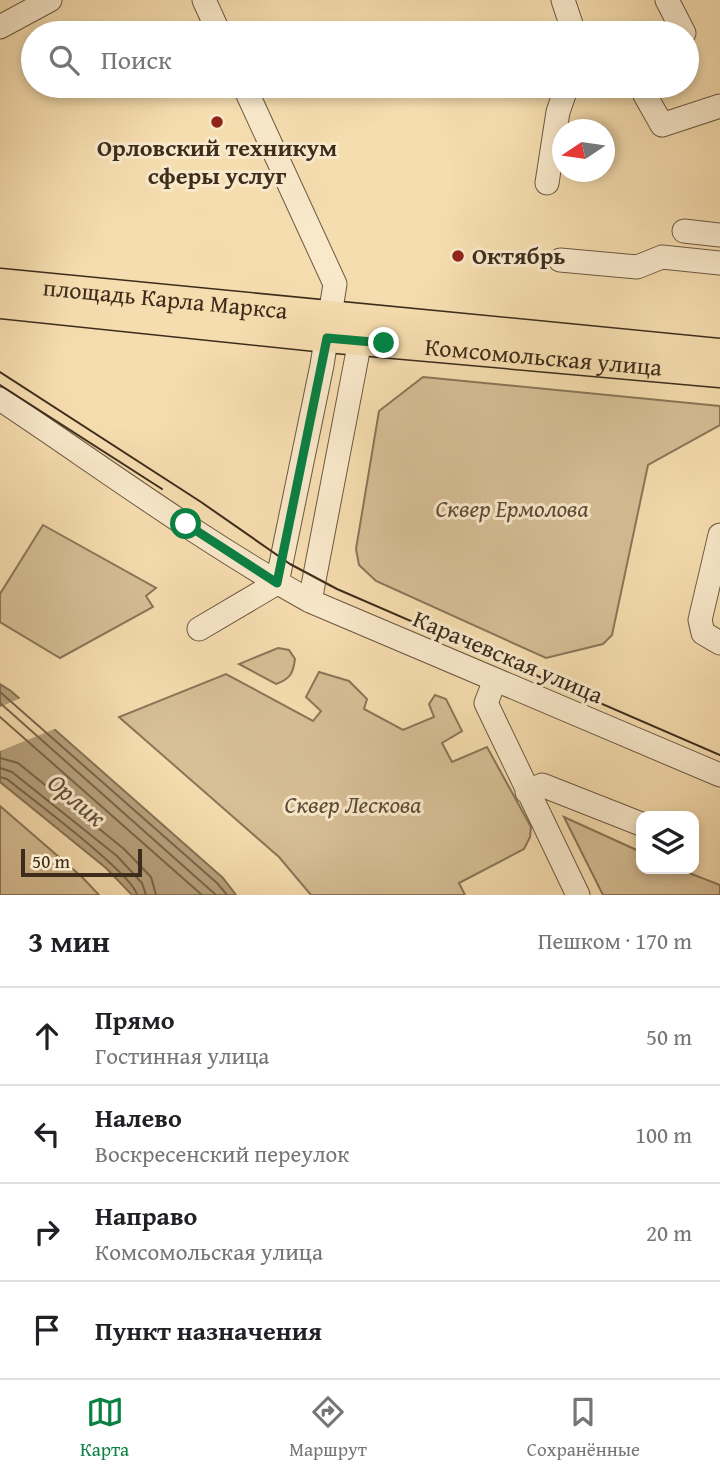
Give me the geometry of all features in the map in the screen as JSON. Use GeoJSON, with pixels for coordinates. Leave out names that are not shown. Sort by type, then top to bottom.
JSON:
{"type":"FeatureCollection","features":[{"type":"Feature","properties":{"kind":"main road","name":"площадь Карла Маркса"},"geometry":{"type":"LineString","coordinates":[[0,283],[329,327]]}},
{"type":"Feature","properties":{"kind":"main road","name":"площадь Карла Маркса"},"geometry":{"type":"LineString","coordinates":[[0,304],[329,327]]}},
{"type":"Feature","properties":{"kind":"main road","name":"Комсомольская улица"},"geometry":{"type":"LineString","coordinates":[[329,327],[720,353]]}},
{"type":"Feature","properties":{"kind":"main road","name":"Комсомольская улица"},"geometry":{"type":"LineString","coordinates":[[362,330],[720,373]]}},
{"type":"Feature","properties":{"kind":"street"},"geometry":{"type":"LineString","coordinates":[[0,27],[50,0]]}},
{"type":"Feature","properties":{"kind":"street"},"geometry":{"type":"LineString","coordinates":[[204,0],[214,21]]}},
{"type":"Feature","properties":{"kind":"street"},"geometry":{"type":"LineString","coordinates":[[563,0],[570,21]]}},
{"type":"Feature","properties":{"kind":"street"},"geometry":{"type":"LineString","coordinates":[[667,0],[678,21]]}},
{"type":"Feature","properties":{"kind":"street"},"geometry":{"type":"LineString","coordinates":[[199,629],[277,583],[329,327],[335,284],[250,98]]}},
{"type":"Feature","properties":{"kind":"street"},"geometry":{"type":"LineString","coordinates":[[547,183],[558,112],[563,98]]}},
{"type":"Feature","properties":{"kind":"street"},"geometry":{"type":"LineString","coordinates":[[647,98],[662,125],[720,106]]}},
{"type":"Feature","properties":{"kind":"street"},"geometry":{"type":"LineString","coordinates":[[684,231],[720,235]]}},
{"type":"Feature","properties":{"kind":"street"},"geometry":{"type":"LineString","coordinates":[[560,260],[637,267],[662,257],[720,263]]}},
{"type":"Feature","properties":{"kind":"street"},"geometry":{"type":"LineString","coordinates":[[310,601],[362,330]]}},
{"type":"Feature","properties":{"kind":"street"},"geometry":{"type":"LineString","coordinates":[[316,392],[324,386],[334,385],[343,390],[349,398]]}},
{"type":"Feature","properties":{"kind":"street","name":"Карачевская улица"},"geometry":{"type":"LineString","coordinates":[[0,399],[277,583],[310,601],[720,775]]}},
{"type":"Feature","properties":{"kind":"street"},"geometry":{"type":"LineString","coordinates":[[289,523],[294,531],[304,537],[315,536],[324,530]]}},
{"type":"Feature","properties":{"kind":"street"},"geometry":{"type":"LineString","coordinates":[[720,535],[700,620],[703,633],[720,643]]}},
{"type":"Feature","properties":{"kind":"street"},"geometry":{"type":"LineString","coordinates":[[495,680],[486,703],[578,895]]}},
{"type":"Feature","properties":{"kind":"street"},"geometry":{"type":"LineString","coordinates":[[527,792],[542,785],[636,822]]}},
{"type":"Feature","properties":{"kind":"green space","name":"Сквер Ермолова"},"geometry":{"type":"Polygon","coordinates":[[[423,377],[720,406],[720,425],[648,465],[612,635],[603,644],[546,658],[376,581],[359,565],[356,549],[379,411],[423,377]]]}},
{"type":"Feature","properties":{"kind":"green space"},"geometry":{"type":"Polygon","coordinates":[[[43,525],[156,588],[146,596],[153,607],[60,658],[0,622],[0,594],[43,525]]]}},
{"type":"Feature","properties":{"kind":"green space"},"geometry":{"type":"Polygon","coordinates":[[[278,648],[289,650],[295,659],[290,675],[281,682],[276,684],[239,664],[278,648]]]}},
{"type":"Feature","properties":{"kind":"green space","name":"Сквер Лескова"},"geometry":{"type":"Polygon","coordinates":[[[319,672],[349,681],[367,699],[364,709],[403,730],[434,717],[429,704],[435,695],[446,699],[462,731],[442,743],[452,762],[487,747],[531,827],[524,849],[459,883],[465,895],[311,895],[279,857],[119,717],[226,674],[313,721],[321,711],[306,697],[319,672]]]}},
{"type":"Feature","properties":{"kind":"green space"},"geometry":{"type":"Polygon","coordinates":[[[0,806],[82,877],[99,895],[0,895],[0,806]]]}},
{"type":"Feature","properties":{"kind":"green space"},"geometry":{"type":"Polygon","coordinates":[[[564,817],[636,850],[636,874],[692,874],[720,885],[720,895],[603,895],[564,817]]]}},
{"type":"Feature","properties":{"kind":"water","name":"Орлик"},"geometry":{"type":"Polygon","coordinates":[[[0,684],[223,878],[236,895],[132,895],[106,868],[0,782],[0,684]]]}},
{"type":"Feature","properties":{"kind":"pier"},"geometry":{"type":"Polygon","coordinates":[[[23,697],[57,728],[0,751],[0,707],[23,697]]]}},
{"type":"Feature","properties":{"kind":"tram line"},"geometry":{"type":"LineString","coordinates":[[0,372],[201,502],[290,564],[337,589],[720,755]]}},
{"type":"Feature","properties":{"kind":"tram line"},"geometry":{"type":"LineString","coordinates":[[0,385],[162,489]]}},
{"type":"Feature","properties":{"kind":"place","name":"Орловский техникум сферы услуг"},"geometry":{"type":"Point","coordinates":[217,122]}},
{"type":"Feature","properties":{"kind":"place","name":"Октябрь"},"geometry":{"type":"Point","coordinates":[458,256]}},
{"type":"Feature","properties":{"kind":"route"},"geometry":{"type":"LineString","coordinates":[[186,524],[277,583],[327,338],[384,343]]}}]}
